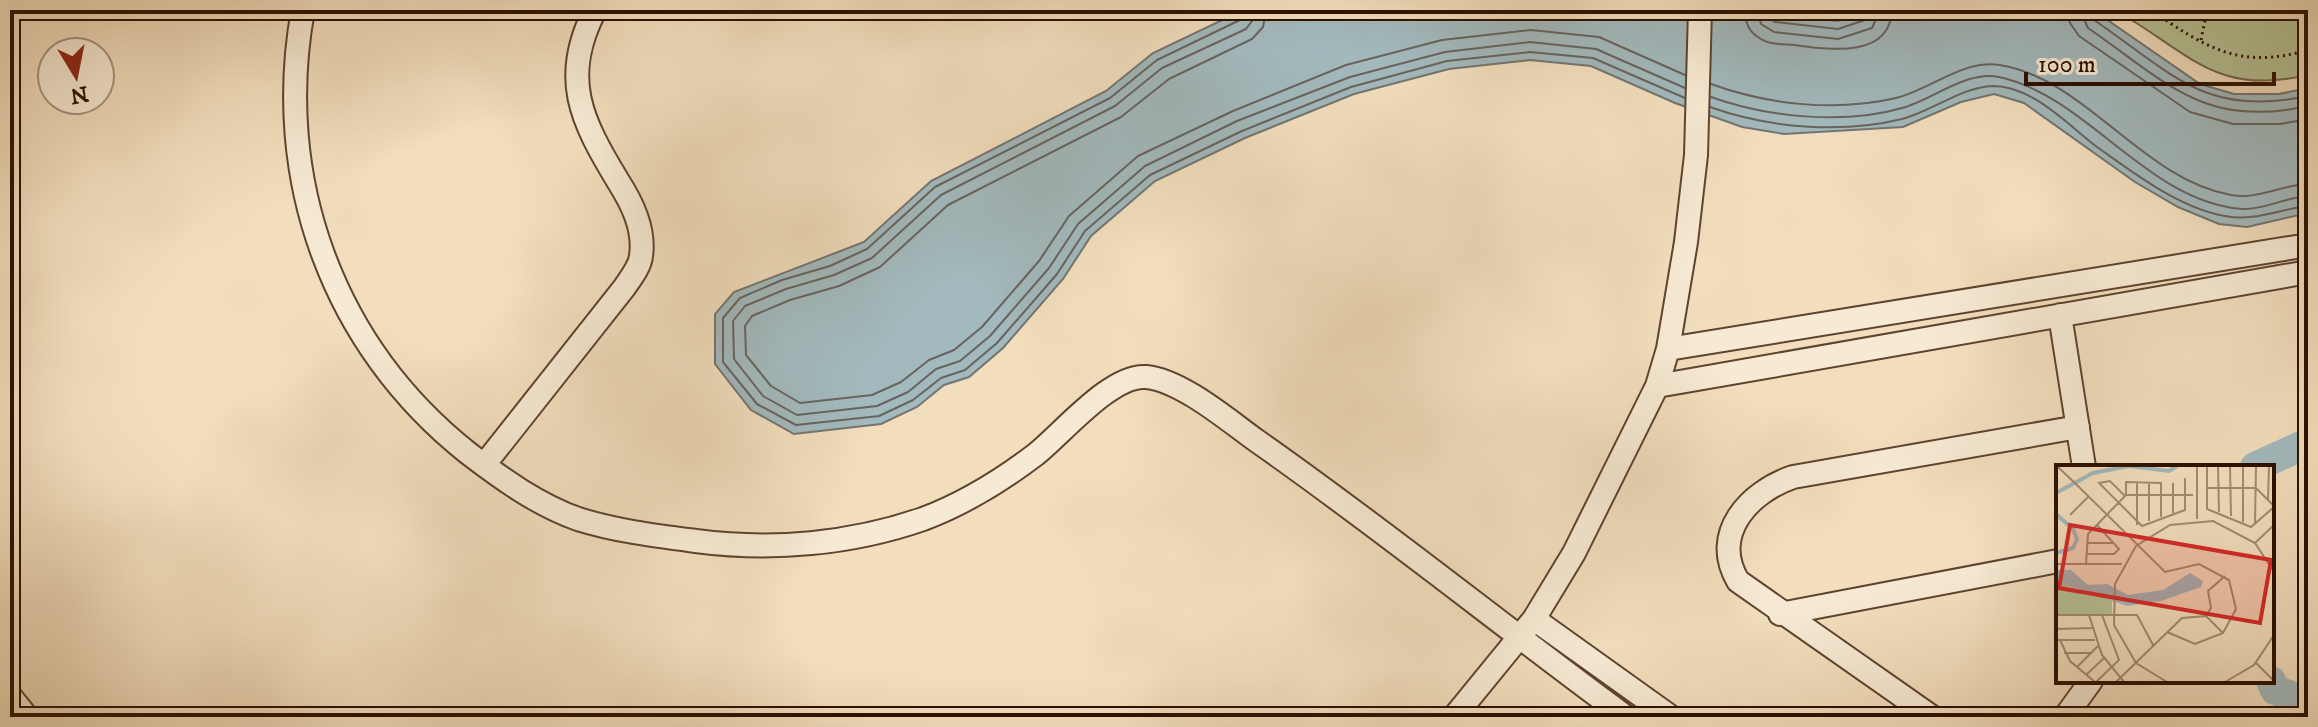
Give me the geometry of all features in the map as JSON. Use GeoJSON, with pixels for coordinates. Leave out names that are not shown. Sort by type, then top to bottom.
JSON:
{"type":"FeatureCollection","features":[{"type":"Feature","properties":{"kind":"street"},"geometry":{"type":"LineString","coordinates":[[303,10],[295,109],[301,175],[320,247],[349,314],[383,369],[427,420],[526,494],[577,518],[646,535],[725,545],[799,545],[872,534],[925,518],[968,498],[1037,453],[1119,383],[1148,377],[1199,400],[1294,467],[1626,717]]}},
{"type":"Feature","properties":{"kind":"street"},"geometry":{"type":"LineString","coordinates":[[484,465],[624,288],[641,259],[641,233],[630,200],[581,111],[576,79],[579,40],[595,10]]}},
{"type":"Feature","properties":{"kind":"street"},"geometry":{"type":"LineString","coordinates":[[1454,717],[1534,619],[1574,553],[1657,386],[1668,349],[1686,242],[1699,121],[1700,10]]}},
{"type":"Feature","properties":{"kind":"street"},"geometry":{"type":"LineString","coordinates":[[1668,349],[2308,245]]}},
{"type":"Feature","properties":{"kind":"street"},"geometry":{"type":"LineString","coordinates":[[1657,386],[2308,272]]}},
{"type":"Feature","properties":{"kind":"street"},"geometry":{"type":"LineString","coordinates":[[2060,315],[2084,465]]}},
{"type":"Feature","properties":{"kind":"street"},"geometry":{"type":"LineString","coordinates":[[1932,717],[1780,614],[1738,581],[1729,567],[1728,553],[1735,521],[1742,507],[1765,488],[1793,477],[2078,427]]}},
{"type":"Feature","properties":{"kind":"street"},"geometry":{"type":"LineString","coordinates":[[1780,614],[2056,561]]}},
{"type":"Feature","properties":{"kind":"street"},"geometry":{"type":"LineString","coordinates":[[1534,619],[1671,717]]}},
{"type":"Feature","properties":{"kind":"street"},"geometry":{"type":"LineString","coordinates":[[2065,717],[2090,683]]}},
{"type":"Feature","properties":{"kind":"street"},"geometry":{"type":"LineString","coordinates":[[10,696],[27,717]]}},
{"type":"Feature","properties":{"kind":"path"},"geometry":{"type":"LineString","coordinates":[[2151,10],[2224,55],[2285,56],[2308,50]]}},
{"type":"Feature","properties":{"kind":"path"},"geometry":{"type":"LineString","coordinates":[[2201,40],[2207,10]]}},
{"type":"Feature","properties":{"kind":"green space"},"geometry":{"type":"Polygon","coordinates":[[[2115,10],[2308,10],[2308,75],[2249,80],[2226,75],[2184,55],[2115,10]]]}},
{"type":"Feature","properties":{"kind":"water"},"geometry":{"type":"Polygon","coordinates":[[[1243,10],[1732,10],[1838,21],[1871,10],[2093,10],[2200,84],[2234,94],[2279,94],[2308,88],[2308,213],[2247,227],[2219,224],[2178,207],[2135,182],[2024,103],[1994,94],[1961,102],[1903,127],[1784,134],[1742,127],[1675,103],[1591,66],[1530,60],[1449,69],[1354,94],[1245,138],[1155,181],[1091,236],[1063,279],[1003,348],[969,377],[944,385],[917,407],[881,424],[794,434],[751,410],[715,364],[715,314],[734,292],[864,242],[931,181],[1106,91],[1153,53],[1243,10]]]}},
{"type":"Feature","properties":{"kind":"waterway"},"geometry":{"type":"LineString","coordinates":[[2259,465],[2308,443]]}},
{"type":"Feature","properties":{"kind":"waterway"},"geometry":{"type":"LineString","coordinates":[[2272,683],[2275,690],[2308,702]]}}]}
